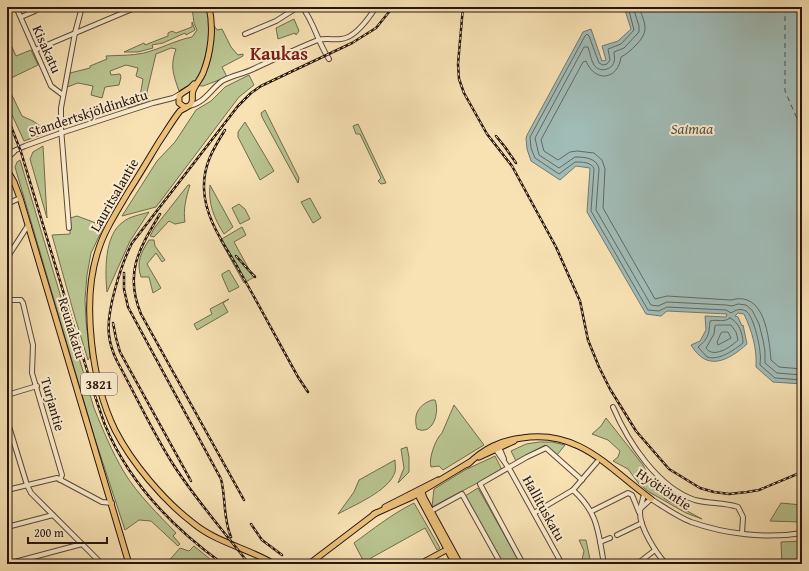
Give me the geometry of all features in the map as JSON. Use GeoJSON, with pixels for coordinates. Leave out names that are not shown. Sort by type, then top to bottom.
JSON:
{"type":"FeatureCollection","features":[{"type":"Feature","properties":{"kind":"main road"},"geometry":{"type":"LineString","coordinates":[[207,58],[191,88],[178,98],[179,103],[183,106],[187,106],[192,102],[192,92],[203,73],[207,58],[211,41],[209,7]]}},
{"type":"Feature","properties":{"kind":"main road"},"geometry":{"type":"LineString","coordinates":[[183,93],[189,93],[192,96]]}},
{"type":"Feature","properties":{"kind":"main road","name":"Lauritsalantie"},"geometry":{"type":"LineString","coordinates":[[179,103],[177,111],[160,141],[108,226],[93,269],[90,290],[90,314],[91,336],[98,382],[115,430],[144,473],[168,501],[192,523],[214,538],[274,564]]}},
{"type":"Feature","properties":{"kind":"main road","name":"Lauritsalantie"},"geometry":{"type":"LineString","coordinates":[[160,141],[181,110],[187,106]]}},
{"type":"Feature","properties":{"kind":"main road","name":"Reunakatu"},"geometry":{"type":"LineString","coordinates":[[7,170],[14,182],[29,226],[129,564]]}},
{"type":"Feature","properties":{"kind":"main road","name":"Hyötiöntie"},"geometry":{"type":"LineString","coordinates":[[309,564],[374,514],[447,476],[496,447],[522,438],[540,436],[554,437],[570,442],[603,461],[651,499]]}},
{"type":"Feature","properties":{"kind":"main road"},"geometry":{"type":"LineString","coordinates":[[419,491],[431,511],[455,564]]}},
{"type":"Feature","properties":{"kind":"main road"},"geometry":{"type":"LineString","coordinates":[[419,491],[449,550],[460,564]]}},
{"type":"Feature","properties":{"kind":"main road"},"geometry":{"type":"LineString","coordinates":[[420,564],[449,550]]}},
{"type":"Feature","properties":{"kind":"street","name":"Kisakatu"},"geometry":{"type":"LineString","coordinates":[[16,7],[51,86],[63,95]]}},
{"type":"Feature","properties":{"kind":"street"},"geometry":{"type":"LineString","coordinates":[[21,17],[35,11],[39,7]]}},
{"type":"Feature","properties":{"kind":"street"},"geometry":{"type":"LineString","coordinates":[[69,228],[61,133],[61,108],[75,33],[82,7]]}},
{"type":"Feature","properties":{"kind":"street"},"geometry":{"type":"LineString","coordinates":[[122,7],[124,13]]}},
{"type":"Feature","properties":{"kind":"street"},"geometry":{"type":"LineString","coordinates":[[35,50],[137,7]]}},
{"type":"Feature","properties":{"kind":"street"},"geometry":{"type":"LineString","coordinates":[[245,34],[276,21],[298,7]]}},
{"type":"Feature","properties":{"kind":"street"},"geometry":{"type":"LineString","coordinates":[[302,7],[329,59]]}},
{"type":"Feature","properties":{"kind":"street"},"geometry":{"type":"LineString","coordinates":[[187,106],[200,103],[223,81],[250,71],[318,40],[342,39],[349,37],[369,18],[376,7]]}},
{"type":"Feature","properties":{"kind":"street","name":"Standertskjöldinkatu"},"geometry":{"type":"LineString","coordinates":[[7,154],[61,133],[148,104],[169,99],[183,93]]}},
{"type":"Feature","properties":{"kind":"street"},"geometry":{"type":"LineString","coordinates":[[192,96],[199,100],[206,97]]}},
{"type":"Feature","properties":{"kind":"street","name":"Standertskjöldinkatu"},"geometry":{"type":"LineString","coordinates":[[169,99],[179,103]]}},
{"type":"Feature","properties":{"kind":"street","name":"Standertskjöldinkatu"},"geometry":{"type":"LineString","coordinates":[[7,158],[16,150]]}},
{"type":"Feature","properties":{"kind":"street"},"geometry":{"type":"LineString","coordinates":[[7,204],[20,198]]}},
{"type":"Feature","properties":{"kind":"street"},"geometry":{"type":"LineString","coordinates":[[7,258],[29,226]]}},
{"type":"Feature","properties":{"kind":"street","name":"Turjantie"},"geometry":{"type":"LineString","coordinates":[[7,300],[21,300],[23,303],[33,345],[32,373],[62,475],[60,480]]}},
{"type":"Feature","properties":{"kind":"street"},"geometry":{"type":"LineString","coordinates":[[7,395],[36,386]]}},
{"type":"Feature","properties":{"kind":"street"},"geometry":{"type":"LineString","coordinates":[[613,408],[631,443],[651,468],[663,480],[684,495],[694,500],[738,507],[743,517],[742,533]]}},
{"type":"Feature","properties":{"kind":"street"},"geometry":{"type":"LineString","coordinates":[[7,420],[27,485],[31,493],[102,564]]}},
{"type":"Feature","properties":{"kind":"street","name":"Hallituskatu"},"geometry":{"type":"LineString","coordinates":[[496,447],[562,564]]}},
{"type":"Feature","properties":{"kind":"street"},"geometry":{"type":"LineString","coordinates":[[523,564],[480,484],[546,448],[582,480]]}},
{"type":"Feature","properties":{"kind":"street"},"geometry":{"type":"LineString","coordinates":[[534,513],[573,490],[597,462]]}},
{"type":"Feature","properties":{"kind":"street"},"geometry":{"type":"LineString","coordinates":[[7,490],[55,478],[102,502],[112,503]]}},
{"type":"Feature","properties":{"kind":"street"},"geometry":{"type":"LineString","coordinates":[[573,490],[585,501],[592,511],[597,527],[604,564]]}},
{"type":"Feature","properties":{"kind":"street"},"geometry":{"type":"LineString","coordinates":[[592,511],[630,493],[642,523],[656,550],[666,564]]}},
{"type":"Feature","properties":{"kind":"street"},"geometry":{"type":"LineString","coordinates":[[431,511],[462,494],[501,564]]}},
{"type":"Feature","properties":{"kind":"street"},"geometry":{"type":"LineString","coordinates":[[640,515],[644,494]]}},
{"type":"Feature","properties":{"kind":"street"},"geometry":{"type":"LineString","coordinates":[[640,509],[651,499]]}},
{"type":"Feature","properties":{"kind":"street","name":"Hyötiöntie"},"geometry":{"type":"LineString","coordinates":[[651,499],[690,521],[706,526],[756,535],[784,536],[802,533]]}},
{"type":"Feature","properties":{"kind":"street"},"geometry":{"type":"LineString","coordinates":[[7,527],[53,515]]}},
{"type":"Feature","properties":{"kind":"street"},"geometry":{"type":"LineString","coordinates":[[617,535],[642,523]]}},
{"type":"Feature","properties":{"kind":"street"},"geometry":{"type":"LineString","coordinates":[[600,542],[610,538]]}},
{"type":"Feature","properties":{"kind":"street"},"geometry":{"type":"LineString","coordinates":[[7,564],[82,544]]}},
{"type":"Feature","properties":{"kind":"street"},"geometry":{"type":"LineString","coordinates":[[637,564],[656,550]]}},
{"type":"Feature","properties":{"kind":"green space"},"geometry":{"type":"Polygon","coordinates":[[[192,7],[207,7],[209,18],[217,30],[222,29],[231,47],[238,55],[243,54],[243,56],[222,67],[227,77],[203,86],[189,85],[179,91],[173,70],[173,60],[176,49],[171,48],[156,54],[147,92],[149,101],[128,108],[126,100],[140,96],[143,79],[136,76],[138,68],[126,65],[110,71],[111,75],[120,74],[121,77],[119,85],[105,87],[102,98],[91,95],[93,86],[78,83],[67,87],[70,73],[90,68],[90,66],[107,59],[106,56],[144,53],[192,37],[197,30],[194,23],[192,7]]]}},
{"type":"Feature","properties":{"kind":"green space"},"geometry":{"type":"Polygon","coordinates":[[[294,19],[299,31],[296,35],[295,33],[278,39],[276,28],[294,19]]]}},
{"type":"Feature","properties":{"kind":"green space"},"geometry":{"type":"Polygon","coordinates":[[[192,22],[195,30],[186,35],[185,33],[163,43],[152,45],[153,48],[138,52],[124,52],[144,43],[145,45],[168,36],[168,33],[172,31],[176,33],[192,27],[192,22]]]}},
{"type":"Feature","properties":{"kind":"green space"},"geometry":{"type":"Polygon","coordinates":[[[7,36],[16,56],[31,50],[38,65],[7,80],[7,36]]]}},
{"type":"Feature","properties":{"kind":"green space"},"geometry":{"type":"Polygon","coordinates":[[[249,75],[254,85],[239,97],[156,207],[122,216],[157,161],[175,142],[196,110],[211,101],[225,87],[249,75]]]}},
{"type":"Feature","properties":{"kind":"green space"},"geometry":{"type":"Polygon","coordinates":[[[7,85],[22,116],[33,121],[49,132],[24,141],[7,104],[7,85]]]}},
{"type":"Feature","properties":{"kind":"green space"},"geometry":{"type":"Polygon","coordinates":[[[265,110],[299,178],[298,183],[262,117],[261,113],[265,110]]]}},
{"type":"Feature","properties":{"kind":"green space"},"geometry":{"type":"Polygon","coordinates":[[[245,122],[274,171],[260,180],[238,137],[238,132],[245,122]]]}},
{"type":"Feature","properties":{"kind":"green space"},"geometry":{"type":"Polygon","coordinates":[[[358,124],[386,183],[381,184],[378,181],[381,178],[360,134],[356,134],[353,126],[358,124]]]}},
{"type":"Feature","properties":{"kind":"green space"},"geometry":{"type":"Polygon","coordinates":[[[43,146],[47,218],[30,159],[33,152],[43,146]]]}},
{"type":"Feature","properties":{"kind":"green space"},"geometry":{"type":"Polygon","coordinates":[[[20,160],[94,408],[104,433],[124,472],[142,496],[176,533],[173,536],[180,544],[178,546],[151,521],[139,520],[125,530],[95,439],[15,167],[17,162],[20,160]]]}},
{"type":"Feature","properties":{"kind":"green space"},"geometry":{"type":"Polygon","coordinates":[[[188,185],[190,185],[185,204],[185,222],[175,224],[169,221],[154,237],[150,236],[155,227],[188,185]]]}},
{"type":"Feature","properties":{"kind":"green space"},"geometry":{"type":"Polygon","coordinates":[[[210,185],[233,227],[224,234],[212,211],[210,185]]]}},
{"type":"Feature","properties":{"kind":"green space"},"geometry":{"type":"Polygon","coordinates":[[[310,198],[321,218],[313,223],[301,202],[310,198]]]}},
{"type":"Feature","properties":{"kind":"green space"},"geometry":{"type":"Polygon","coordinates":[[[239,204],[245,209],[250,219],[240,224],[232,208],[239,204]]]}},
{"type":"Feature","properties":{"kind":"green space"},"geometry":{"type":"Polygon","coordinates":[[[149,212],[130,241],[107,292],[106,264],[112,236],[117,228],[126,220],[149,212]]]}},
{"type":"Feature","properties":{"kind":"green space"},"geometry":{"type":"Polygon","coordinates":[[[77,216],[104,226],[91,253],[87,275],[85,299],[90,357],[88,360],[52,235],[70,234],[70,218],[77,216]]]}},
{"type":"Feature","properties":{"kind":"green space"},"geometry":{"type":"Polygon","coordinates":[[[242,227],[246,235],[234,242],[250,271],[256,276],[244,283],[220,240],[242,227]]]}},
{"type":"Feature","properties":{"kind":"green space"},"geometry":{"type":"Polygon","coordinates":[[[149,240],[154,240],[155,246],[165,260],[162,262],[156,253],[147,264],[161,288],[153,293],[149,277],[141,277],[139,267],[140,258],[149,240]]]}},
{"type":"Feature","properties":{"kind":"green space"},"geometry":{"type":"Polygon","coordinates":[[[229,270],[239,287],[229,292],[222,274],[229,270]]]}},
{"type":"Feature","properties":{"kind":"green space"},"geometry":{"type":"Polygon","coordinates":[[[229,299],[223,303],[228,312],[197,330],[194,324],[212,314],[210,309],[229,299]]]}},
{"type":"Feature","properties":{"kind":"green space"},"geometry":{"type":"Polygon","coordinates":[[[435,400],[437,411],[434,422],[427,429],[417,429],[416,415],[418,411],[423,405],[435,400]]]}},
{"type":"Feature","properties":{"kind":"green space"},"geometry":{"type":"Polygon","coordinates":[[[454,405],[484,445],[443,470],[439,466],[431,467],[430,463],[433,449],[437,439],[442,433],[454,405]]]}},
{"type":"Feature","properties":{"kind":"green space"},"geometry":{"type":"Polygon","coordinates":[[[606,418],[643,465],[654,486],[665,499],[702,519],[686,513],[649,492],[639,484],[628,469],[613,461],[618,457],[620,451],[608,440],[592,434],[601,426],[606,418]]]}},
{"type":"Feature","properties":{"kind":"green space"},"geometry":{"type":"Polygon","coordinates":[[[552,442],[565,445],[557,455],[545,445],[516,461],[511,451],[526,444],[552,442]]]}},
{"type":"Feature","properties":{"kind":"green space"},"geometry":{"type":"Polygon","coordinates":[[[407,447],[409,472],[398,483],[404,468],[401,449],[407,447]]]}},
{"type":"Feature","properties":{"kind":"green space"},"geometry":{"type":"Polygon","coordinates":[[[495,456],[502,470],[432,507],[434,489],[465,470],[495,456]]]}},
{"type":"Feature","properties":{"kind":"green space"},"geometry":{"type":"Polygon","coordinates":[[[395,460],[395,472],[386,485],[370,497],[338,514],[354,492],[359,480],[395,460]]]}},
{"type":"Feature","properties":{"kind":"green space"},"geometry":{"type":"Polygon","coordinates":[[[478,488],[520,563],[503,564],[465,496],[478,488]]]}},
{"type":"Feature","properties":{"kind":"green space"},"geometry":{"type":"Polygon","coordinates":[[[414,503],[440,548],[437,550],[425,528],[371,558],[370,564],[365,564],[354,543],[390,517],[414,503]]]}},
{"type":"Feature","properties":{"kind":"green space"},"geometry":{"type":"Polygon","coordinates":[[[781,503],[802,505],[802,522],[770,521],[781,503]]]}},
{"type":"Feature","properties":{"kind":"green space"},"geometry":{"type":"Polygon","coordinates":[[[579,540],[586,540],[591,564],[581,564],[584,551],[579,540]]]}},
{"type":"Feature","properties":{"kind":"green space"},"geometry":{"type":"Polygon","coordinates":[[[802,541],[802,564],[782,564],[781,542],[802,541]]]}},
{"type":"Feature","properties":{"kind":"green space"},"geometry":{"type":"Polygon","coordinates":[[[194,546],[216,564],[166,564],[180,548],[189,551],[194,546]]]}},
{"type":"Feature","properties":{"kind":"water","name":"Saimaa"},"geometry":{"type":"Polygon","coordinates":[[[624,7],[802,7],[802,384],[773,382],[756,367],[756,353],[744,314],[738,313],[735,316],[738,317],[742,326],[743,325],[747,344],[725,359],[711,361],[704,359],[691,345],[700,341],[706,330],[705,316],[726,317],[727,314],[667,311],[661,316],[646,314],[587,212],[590,168],[576,166],[560,180],[531,161],[527,149],[527,135],[583,32],[591,29],[602,61],[606,60],[602,46],[618,41],[631,29],[624,7]]]}},
{"type":"Feature","properties":{"kind":"ferry route"},"geometry":{"type":"LineString","coordinates":[[785,7],[785,91],[802,130]]}},
{"type":"Feature","properties":{"kind":"railway"},"geometry":{"type":"LineString","coordinates":[[249,564],[180,475],[150,424],[117,361],[109,335],[110,314],[115,288],[123,263],[132,243],[238,106],[251,93],[261,86],[352,43],[376,28],[393,7]]}},
{"type":"Feature","properties":{"kind":"railway"},"geometry":{"type":"LineString","coordinates":[[463,7],[458,64],[459,79],[464,93],[487,134],[512,166],[556,247],[580,301],[588,340],[599,367],[610,389],[636,431],[669,469],[700,488],[714,492],[729,494],[759,490],[802,472]]}},
{"type":"Feature","properties":{"kind":"railway"},"geometry":{"type":"LineString","coordinates":[[7,116],[21,152],[93,390],[105,425],[115,446],[127,466],[154,503],[187,535],[223,564]]}},
{"type":"Feature","properties":{"kind":"railway"},"geometry":{"type":"LineString","coordinates":[[225,130],[213,151],[205,173],[204,189],[208,211],[222,241],[298,377],[308,392]]}},
{"type":"Feature","properties":{"kind":"railway"},"geometry":{"type":"LineString","coordinates":[[496,136],[516,163]]}},
{"type":"Feature","properties":{"kind":"railway"},"geometry":{"type":"LineString","coordinates":[[160,214],[140,250],[136,262],[134,274],[136,299],[141,314],[244,500]]}},
{"type":"Feature","properties":{"kind":"railway"},"geometry":{"type":"LineString","coordinates":[[236,256],[255,277]]}},
{"type":"Feature","properties":{"kind":"railway"},"geometry":{"type":"LineString","coordinates":[[124,273],[124,289],[128,307],[221,479],[228,530],[231,537]]}},
{"type":"Feature","properties":{"kind":"railway"},"geometry":{"type":"LineString","coordinates":[[113,323],[120,352],[191,481]]}},
{"type":"Feature","properties":{"kind":"railway"},"geometry":{"type":"LineString","coordinates":[[251,524],[262,540],[282,555]]}},
{"type":"Feature","properties":{"kind":"district","name":"Kaukas"},"geometry":{"type":"Point","coordinates":[279,53]}}]}
